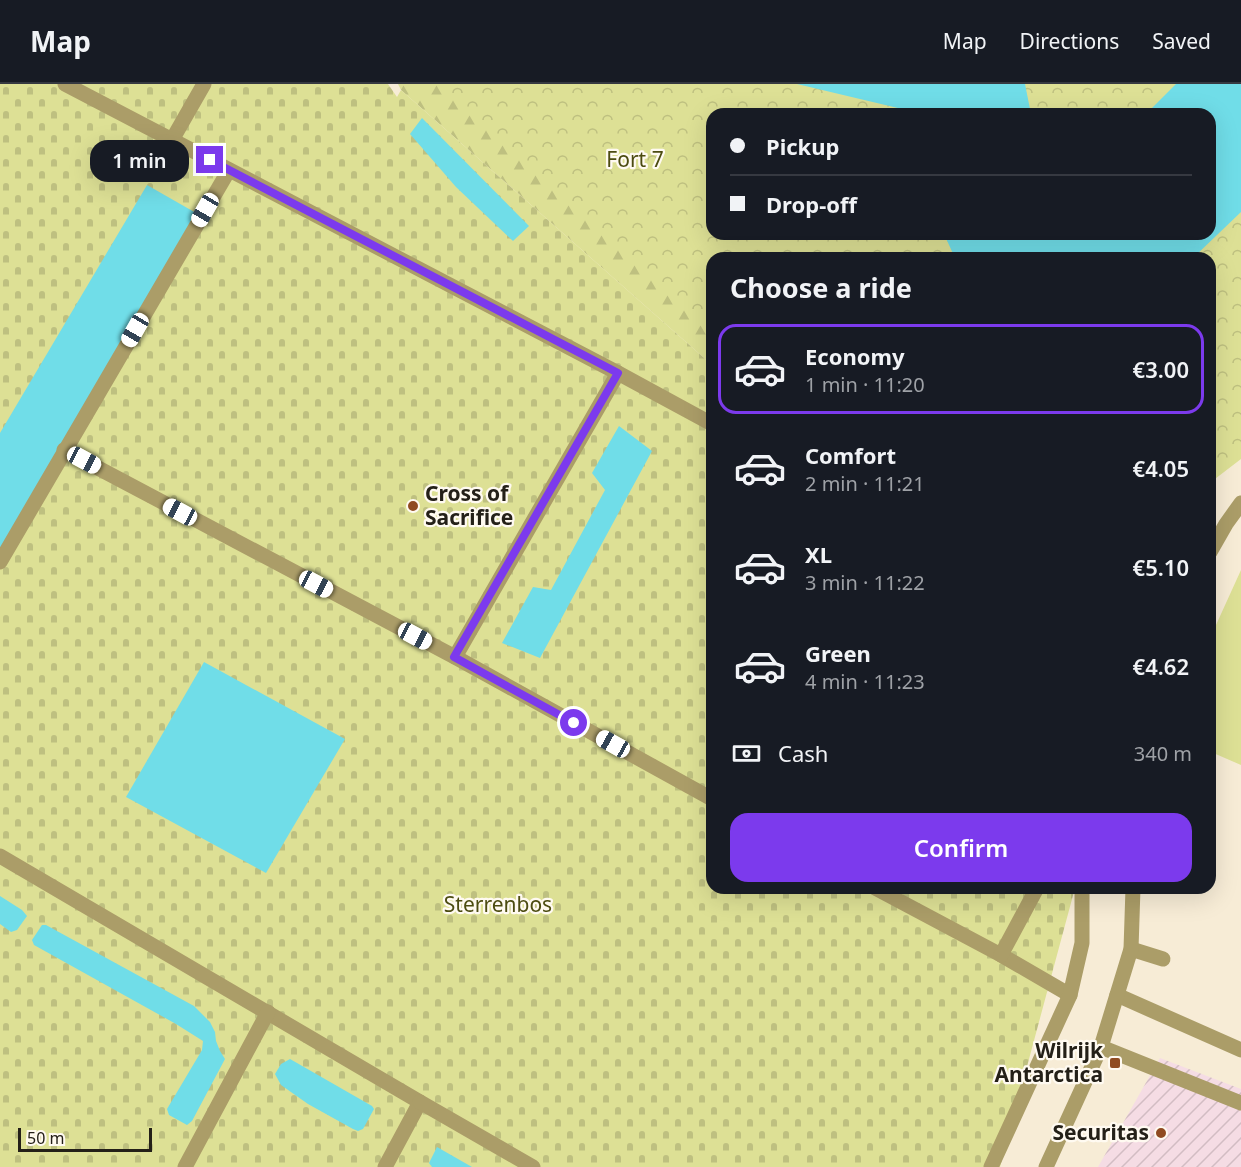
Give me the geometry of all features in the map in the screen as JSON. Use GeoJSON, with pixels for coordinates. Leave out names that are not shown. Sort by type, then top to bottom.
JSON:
{"type":"FeatureCollection","features":[{"type":"Feature","properties":{"kind":"street"},"geometry":{"type":"LineString","coordinates":[[64,84],[706,421]]}},
{"type":"Feature","properties":{"kind":"street"},"geometry":{"type":"LineString","coordinates":[[172,140],[204,84]]}},
{"type":"Feature","properties":{"kind":"street"},"geometry":{"type":"LineString","coordinates":[[0,562],[229,170]]}},
{"type":"Feature","properties":{"kind":"street"},"geometry":{"type":"LineString","coordinates":[[454,657],[618,373]]}},
{"type":"Feature","properties":{"kind":"street"},"geometry":{"type":"LineString","coordinates":[[64,450],[454,657],[706,796]]}},
{"type":"Feature","properties":{"kind":"street"},"geometry":{"type":"LineString","coordinates":[[1216,542],[1241,503]]}},
{"type":"Feature","properties":{"kind":"street"},"geometry":{"type":"LineString","coordinates":[[0,856],[533,1167]]}},
{"type":"Feature","properties":{"kind":"street"},"geometry":{"type":"LineString","coordinates":[[886,894],[1070,995]]}},
{"type":"Feature","properties":{"kind":"street"},"geometry":{"type":"LineString","coordinates":[[1001,956],[1034,894]]}},
{"type":"Feature","properties":{"kind":"street"},"geometry":{"type":"LineString","coordinates":[[992,1167],[1070,995],[1082,943],[1082,894]]}},
{"type":"Feature","properties":{"kind":"street"},"geometry":{"type":"LineString","coordinates":[[1046,1167],[1101,1047],[1131,949],[1133,894]]}},
{"type":"Feature","properties":{"kind":"street"},"geometry":{"type":"LineString","coordinates":[[1131,949],[1163,959]]}},
{"type":"Feature","properties":{"kind":"street"},"geometry":{"type":"LineString","coordinates":[[1117,995],[1241,1050]]}},
{"type":"Feature","properties":{"kind":"street"},"geometry":{"type":"LineString","coordinates":[[185,1167],[268,1011]]}},
{"type":"Feature","properties":{"kind":"street"},"geometry":{"type":"LineString","coordinates":[[1101,1047],[1241,1103]]}},
{"type":"Feature","properties":{"kind":"street"},"geometry":{"type":"LineString","coordinates":[[385,1167],[420,1102]]}},
{"type":"Feature","properties":{"kind":"shaded area"},"geometry":{"type":"Polygon","coordinates":[[[1160,1058],[1241,1089],[1241,1167],[1098,1167],[1160,1058]]]}},
{"type":"Feature","properties":{"kind":"green space","name":"Sterrenbos"},"geometry":{"type":"Polygon","coordinates":[[[0,84],[388,84],[397,97],[401,90],[706,360],[706,894],[1073,894],[1000,1167],[0,1167],[0,84]]]}},
{"type":"Feature","properties":{"kind":"green space"},"geometry":{"type":"Polygon","coordinates":[[[398,84],[797,84],[729,108],[706,108],[706,240],[712,240],[712,252],[706,252],[706,360],[401,90],[398,84]]]}},
{"type":"Feature","properties":{"kind":"green space","name":"Fort 7"},"geometry":{"type":"Polygon","coordinates":[[[444,84],[1241,84],[1241,459],[1216,478],[1216,252],[706,252],[706,327],[444,84]]]}},
{"type":"Feature","properties":{"kind":"green space"},"geometry":{"type":"Polygon","coordinates":[[[1241,570],[1241,765],[1216,754],[1216,625],[1241,570]]]}},
{"type":"Feature","properties":{"kind":"water"},"geometry":{"type":"Polygon","coordinates":[[[797,84],[1025,84],[1030,108],[898,108],[797,84]]]}},
{"type":"Feature","properties":{"kind":"water"},"geometry":{"type":"Polygon","coordinates":[[[1176,84],[1241,84],[1241,212],[1216,236],[1216,108],[1152,108],[1176,84]]]}},
{"type":"Feature","properties":{"kind":"water"},"geometry":{"type":"Polygon","coordinates":[[[422,118],[529,226],[513,241],[456,187],[410,134],[422,118]]]}},
{"type":"Feature","properties":{"kind":"water"},"geometry":{"type":"Polygon","coordinates":[[[147,185],[203,217],[0,557],[0,433],[147,185]]]}},
{"type":"Feature","properties":{"kind":"water"},"geometry":{"type":"Polygon","coordinates":[[[947,240],[1212,240],[1199,252],[952,252],[947,240]]]}},
{"type":"Feature","properties":{"kind":"water"},"geometry":{"type":"Polygon","coordinates":[[[619,426],[652,451],[540,658],[502,643],[533,587],[551,590],[605,490],[592,473],[619,426]]]}},
{"type":"Feature","properties":{"kind":"water"},"geometry":{"type":"Polygon","coordinates":[[[204,662],[345,739],[266,873],[126,797],[204,662]]]}},
{"type":"Feature","properties":{"kind":"water"},"geometry":{"type":"Polygon","coordinates":[[[0,896],[22,910],[27,916],[17,930],[11,932],[0,924],[0,896]]]}},
{"type":"Feature","properties":{"kind":"water"},"geometry":{"type":"Polygon","coordinates":[[[42,925],[46,925],[194,1006],[210,1022],[225,1059],[192,1121],[187,1125],[169,1115],[167,1109],[202,1050],[203,1041],[34,945],[32,940],[42,925]]]}},
{"type":"Feature","properties":{"kind":"water"},"geometry":{"type":"Polygon","coordinates":[[[290,1059],[372,1106],[374,1109],[363,1129],[358,1131],[353,1129],[308,1104],[281,1085],[275,1074],[281,1064],[290,1059]]]}},
{"type":"Feature","properties":{"kind":"water"},"geometry":{"type":"Polygon","coordinates":[[[437,1147],[472,1167],[432,1167],[429,1163],[437,1147]]]}},
{"type":"Feature","properties":{"kind":"place","name":"Cross of Sacrifice"},"geometry":{"type":"Point","coordinates":[413,506]}},
{"type":"Feature","properties":{"kind":"place","name":"Wilrijk Antarctica"},"geometry":{"type":"Point","coordinates":[1115,1063]}},
{"type":"Feature","properties":{"kind":"place","name":"Securitas"},"geometry":{"type":"Point","coordinates":[1161,1133]}},
{"type":"Feature","properties":{"kind":"route"},"geometry":{"type":"LineString","coordinates":[[210,160],[618,373],[454,657],[574,723]]}}]}
